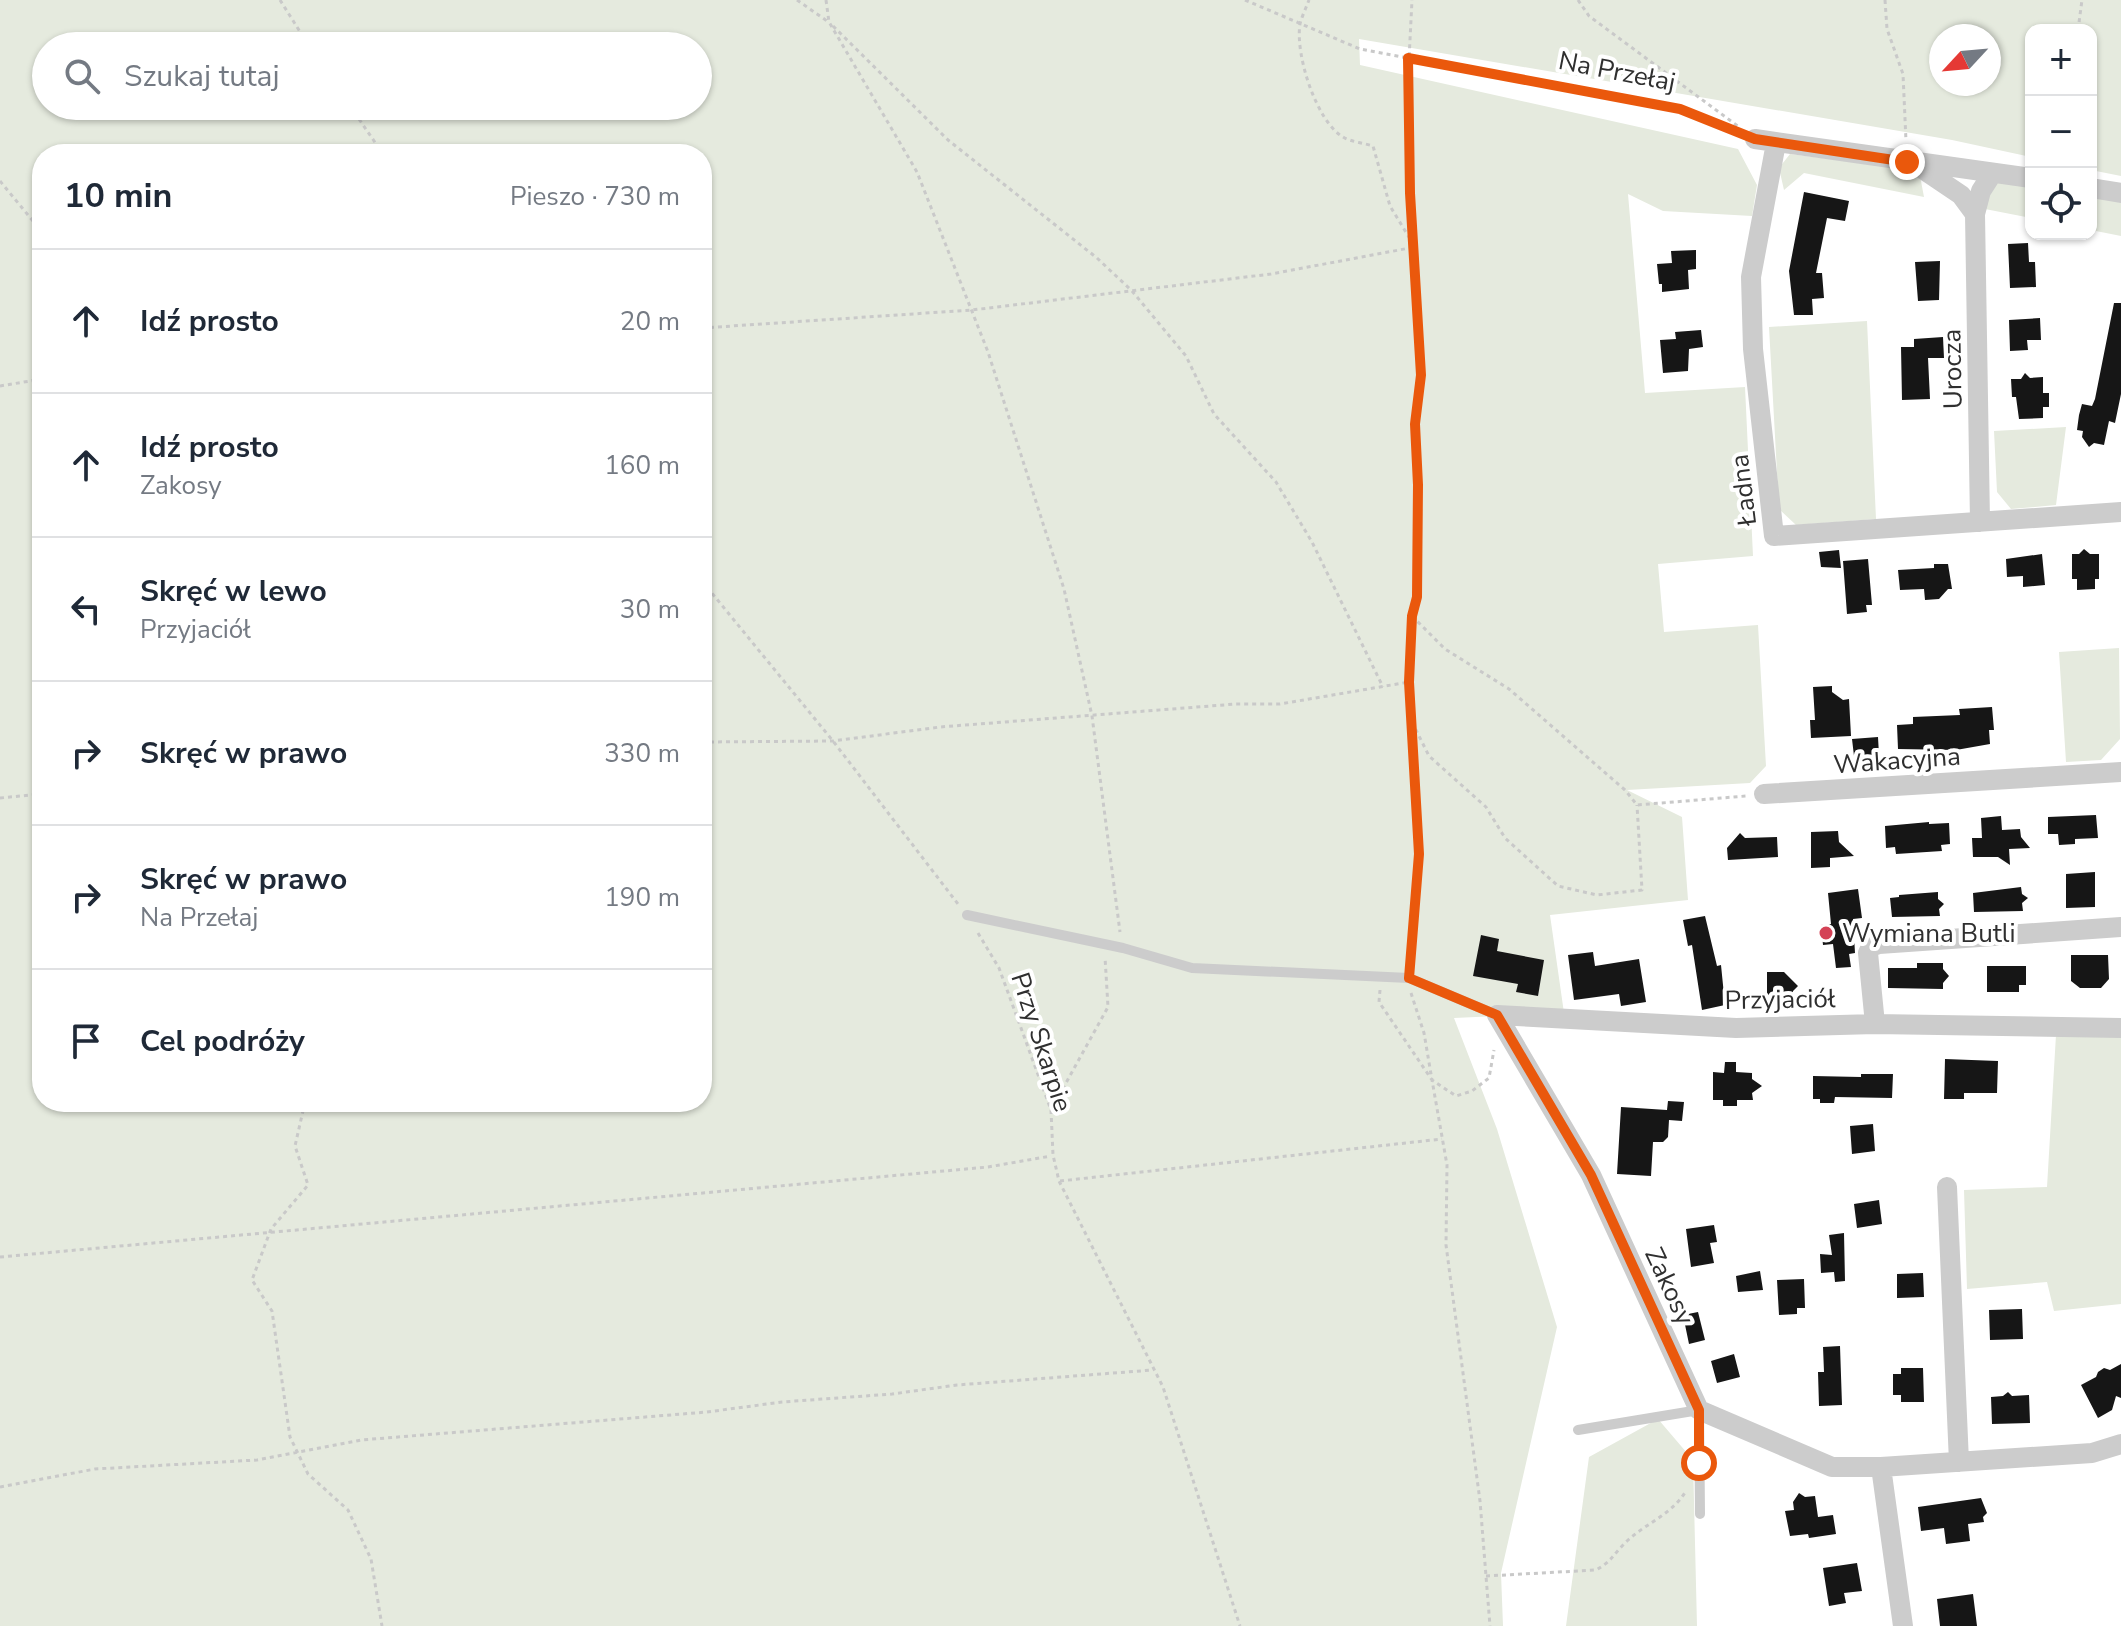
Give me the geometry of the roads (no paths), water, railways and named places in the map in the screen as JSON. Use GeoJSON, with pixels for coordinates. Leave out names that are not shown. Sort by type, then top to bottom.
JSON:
{"type":"FeatureCollection","features":[{"type":"Feature","properties":{"kind":"street"},"geometry":{"type":"LineString","coordinates":[[1755,139],[2025,177]]}},
{"type":"Feature","properties":{"kind":"street","name":"Ładna"},"geometry":{"type":"LineString","coordinates":[[1776,143],[1751,277],[1753,349],[1774,536],[2121,512]]}},
{"type":"Feature","properties":{"kind":"street"},"geometry":{"type":"LineString","coordinates":[[1907,162],[1943,181],[1961,195],[1975,214]]}},
{"type":"Feature","properties":{"kind":"street","name":"Urocza"},"geometry":{"type":"LineString","coordinates":[[1980,522],[1975,214],[1981,191],[1992,174]]}},
{"type":"Feature","properties":{"kind":"street"},"geometry":{"type":"LineString","coordinates":[[2097,189],[2121,193]]}},
{"type":"Feature","properties":{"kind":"street","name":"Wakacyjna"},"geometry":{"type":"LineString","coordinates":[[1764,794],[2121,772]]}},
{"type":"Feature","properties":{"kind":"street"},"geometry":{"type":"LineString","coordinates":[[1875,1024],[1868,953],[1871,947],[2121,927]]}},
{"type":"Feature","properties":{"kind":"street","name":"Przyjaciół"},"geometry":{"type":"LineString","coordinates":[[1497,1015],[1736,1028],[1875,1024],[2121,1028]]}},
{"type":"Feature","properties":{"kind":"street","name":"Zakosy"},"geometry":{"type":"LineString","coordinates":[[1497,1015],[1591,1175],[1699,1410]]}},
{"type":"Feature","properties":{"kind":"street"},"geometry":{"type":"LineString","coordinates":[[1947,1187],[1959,1462]]}},
{"type":"Feature","properties":{"kind":"street"},"geometry":{"type":"LineString","coordinates":[[1699,1410],[1832,1467],[1881,1467],[2092,1453],[2121,1444]]}},
{"type":"Feature","properties":{"kind":"street"},"geometry":{"type":"LineString","coordinates":[[1881,1467],[1903,1626]]}},
{"type":"Feature","properties":{"kind":"lane","name":"Przyjaciół"},"geometry":{"type":"LineString","coordinates":[[967,915],[1123,948],[1192,968],[1409,978],[1497,1015]]}},
{"type":"Feature","properties":{"kind":"lane"},"geometry":{"type":"LineString","coordinates":[[1578,1430],[1699,1410],[1700,1514]]}},
{"type":"Feature","properties":{"kind":"place","name":"Wymiana Butli"},"geometry":{"type":"Point","coordinates":[1826,933]}}]}
